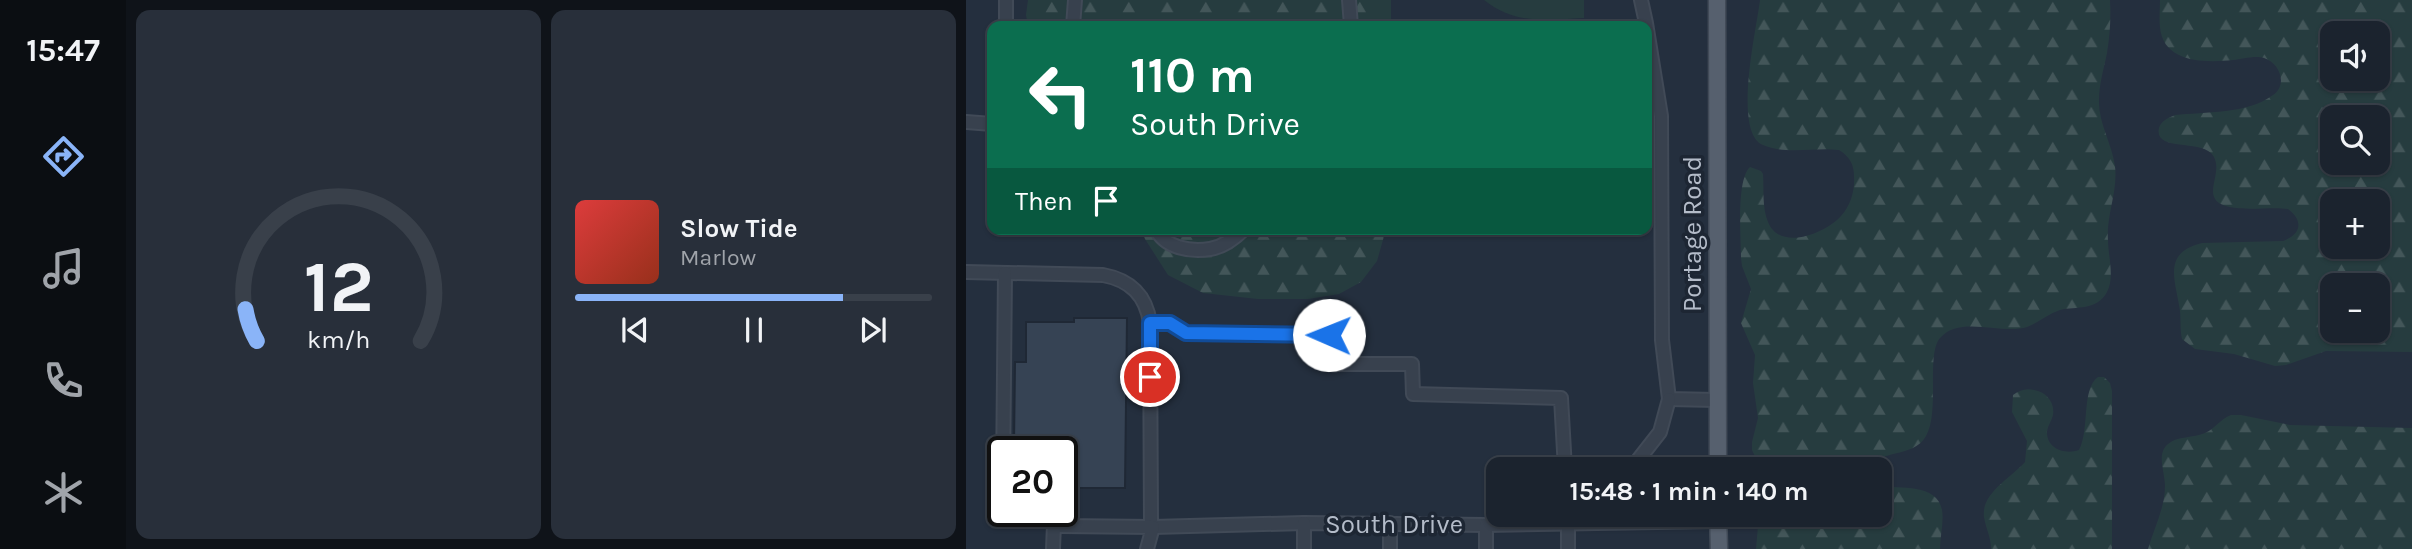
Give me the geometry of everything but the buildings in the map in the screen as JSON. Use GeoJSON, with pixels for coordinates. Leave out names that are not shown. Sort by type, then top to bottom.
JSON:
{"type":"FeatureCollection","features":[{"type":"Feature","properties":{"kind":"main road","name":"Portage Road"},"geometry":{"type":"LineString","coordinates":[[1717,0],[1717,457]]}},
{"type":"Feature","properties":{"kind":"main road"},"geometry":{"type":"LineString","coordinates":[[1718,527],[1719,549]]}},
{"type":"Feature","properties":{"kind":"street"},"geometry":{"type":"LineString","coordinates":[[1006,0],[1006,21]]}},
{"type":"Feature","properties":{"kind":"street"},"geometry":{"type":"LineString","coordinates":[[1073,21],[1075,0]]}},
{"type":"Feature","properties":{"kind":"street"},"geometry":{"type":"LineString","coordinates":[[1349,0],[1351,21]]}},
{"type":"Feature","properties":{"kind":"street"},"geometry":{"type":"LineString","coordinates":[[1641,0],[1646,21]]}},
{"type":"Feature","properties":{"kind":"street"},"geometry":{"type":"LineString","coordinates":[[1640,457],[1660,432],[1669,399],[1662,340],[1661,116],[1652,56]]}},
{"type":"Feature","properties":{"kind":"street"},"geometry":{"type":"LineString","coordinates":[[966,122],[987,124]]}},
{"type":"Feature","properties":{"kind":"street"},"geometry":{"type":"LineString","coordinates":[[1160,235],[1167,244],[1212,249],[1238,235]]}},
{"type":"Feature","properties":{"kind":"street"},"geometry":{"type":"LineString","coordinates":[[966,272],[1114,277],[1123,280],[1138,292],[1146,306],[1150,323],[1153,527],[1147,549]]}},
{"type":"Feature","properties":{"kind":"street"},"geometry":{"type":"LineString","coordinates":[[1003,436],[1005,273]]}},
{"type":"Feature","properties":{"kind":"street"},"geometry":{"type":"LineString","coordinates":[[1150,323],[1170,323],[1186,333],[1329,335],[1333,339],[1332,364],[1412,365],[1413,394],[1561,398],[1564,457]]}},
{"type":"Feature","properties":{"kind":"street"},"geometry":{"type":"LineString","coordinates":[[1669,399],[1716,400]]}},
{"type":"Feature","properties":{"kind":"street"},"geometry":{"type":"LineString","coordinates":[[1304,523],[1304,549]]}},
{"type":"Feature","properties":{"kind":"street","name":"South Drive"},"geometry":{"type":"LineString","coordinates":[[1078,527],[1304,523],[1486,525]]}},
{"type":"Feature","properties":{"kind":"street"},"geometry":{"type":"LineString","coordinates":[[1390,523],[1390,549]]}},
{"type":"Feature","properties":{"kind":"street"},"geometry":{"type":"LineString","coordinates":[[1053,549],[1054,527]]}},
{"type":"Feature","properties":{"kind":"street"},"geometry":{"type":"LineString","coordinates":[[1486,527],[1486,549]]}},
{"type":"Feature","properties":{"kind":"street"},"geometry":{"type":"LineString","coordinates":[[1568,527],[1568,549]]}},
{"type":"Feature","properties":{"kind":"green space"},"geometry":{"type":"Polygon","coordinates":[[[1028,0],[1391,0],[1391,21],[1027,21],[1028,0]]]}},
{"type":"Feature","properties":{"kind":"green space"},"geometry":{"type":"Polygon","coordinates":[[[1484,0],[1584,0],[1584,18],[1544,20],[1520,17],[1508,14],[1484,0]]]}},
{"type":"Feature","properties":{"kind":"green space"},"geometry":{"type":"Polygon","coordinates":[[[1760,0],[2110,0],[2109,40],[2099,108],[2115,166],[2115,185],[2108,231],[2111,273],[2103,298],[2086,307],[2060,310],[2027,327],[1969,327],[1948,331],[1936,346],[1930,426],[1926,436],[1913,448],[1883,457],[1755,457],[1752,450],[1758,418],[1753,383],[1755,355],[1741,323],[1751,289],[1741,258],[1740,210],[1746,174],[1750,167],[1761,171],[1768,222],[1774,231],[1792,238],[1814,233],[1841,216],[1852,197],[1854,172],[1848,158],[1839,150],[1781,150],[1763,145],[1754,136],[1749,121],[1748,101],[1751,54],[1760,0]]]}},
{"type":"Feature","properties":{"kind":"green space"},"geometry":{"type":"Polygon","coordinates":[[[2160,0],[2412,0],[2412,352],[2326,351],[2286,365],[2275,366],[2234,354],[2195,349],[2182,339],[2174,279],[2176,261],[2181,254],[2202,243],[2283,241],[2294,235],[2298,223],[2288,209],[2243,209],[2219,203],[2213,193],[2216,166],[2211,153],[2205,149],[2170,143],[2159,135],[2161,123],[2175,115],[2239,109],[2263,101],[2278,91],[2281,80],[2278,69],[2264,58],[2210,61],[2187,58],[2169,48],[2163,39],[2160,0]]]}},
{"type":"Feature","properties":{"kind":"green space"},"geometry":{"type":"Polygon","coordinates":[[[1143,235],[1384,235],[1377,261],[1361,282],[1339,294],[1308,299],[1258,299],[1203,293],[1168,275],[1143,235]]]}},
{"type":"Feature","properties":{"kind":"green space"},"geometry":{"type":"Polygon","coordinates":[[[2098,377],[2104,377],[2110,383],[2112,391],[2112,549],[1991,549],[1984,508],[1998,486],[2025,462],[2027,441],[2012,412],[2013,395],[2028,389],[2046,395],[2053,410],[2047,431],[2050,442],[2062,451],[2079,450],[2089,391],[2098,377]]]}},
{"type":"Feature","properties":{"kind":"green space"},"geometry":{"type":"Polygon","coordinates":[[[2231,415],[2290,425],[2412,428],[2412,549],[2148,549],[2165,494],[2162,458],[2164,448],[2176,440],[2201,435],[2231,415]]]}},
{"type":"Feature","properties":{"kind":"green space"},"geometry":{"type":"Polygon","coordinates":[[[1892,487],[1925,491],[1939,501],[1942,510],[1940,549],[1756,549],[1758,527],[1892,527],[1892,487]]]}},
{"type":"Feature","properties":{"kind":"route"},"geometry":{"type":"LineString","coordinates":[[1150,377],[1150,323],[1170,323],[1186,333],[1329,335]]}}]}
